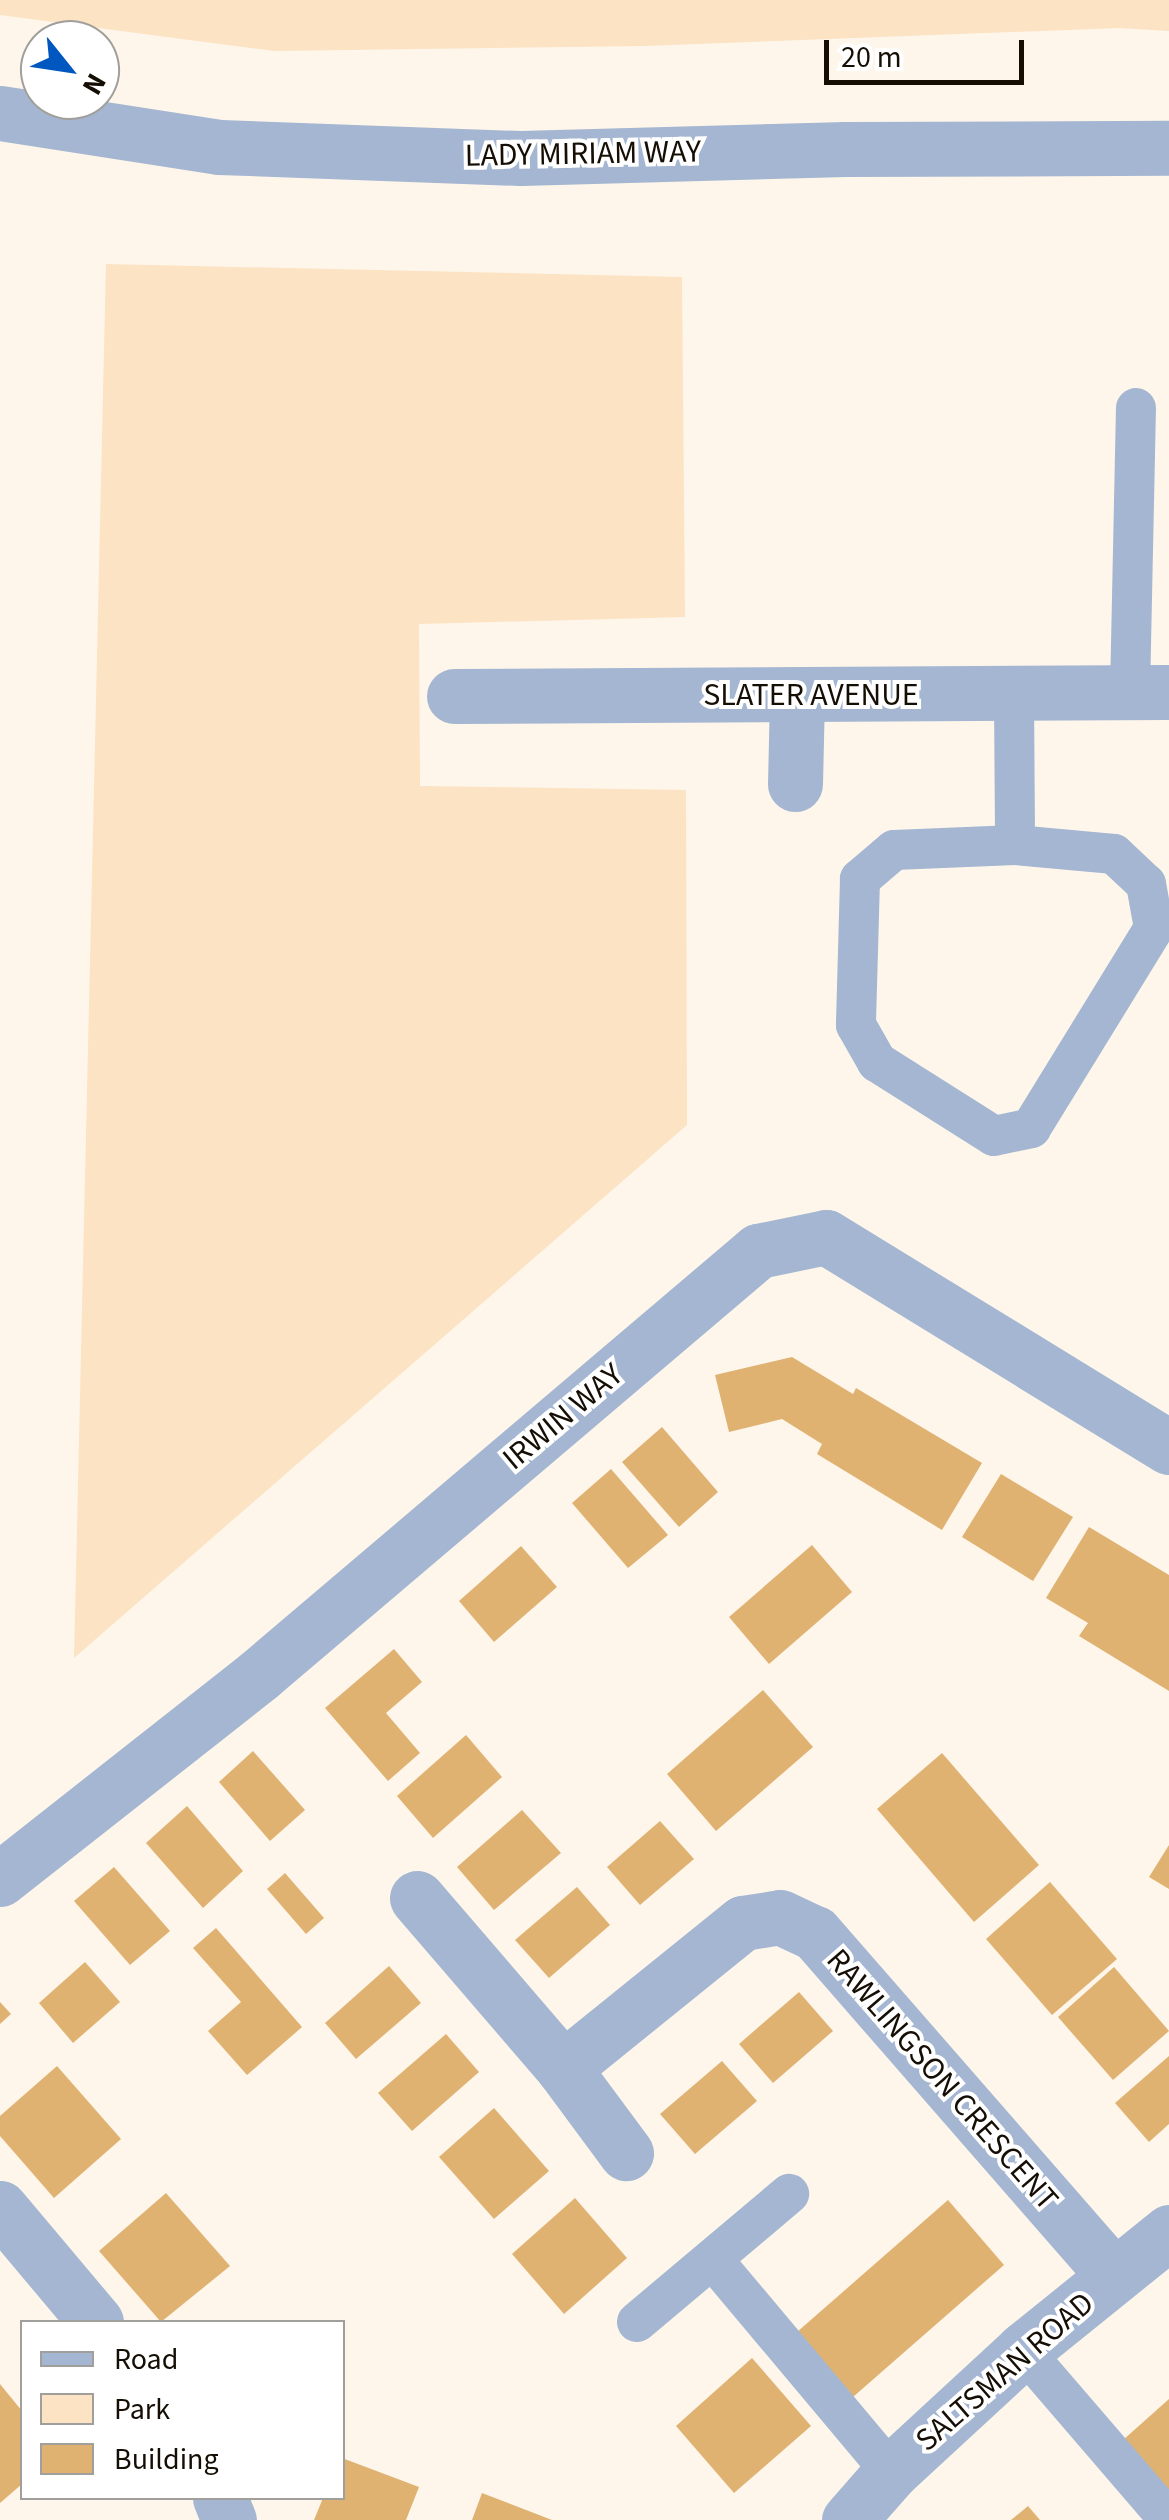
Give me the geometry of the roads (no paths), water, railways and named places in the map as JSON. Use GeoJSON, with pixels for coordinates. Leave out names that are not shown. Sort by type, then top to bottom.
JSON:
{"type":"FeatureCollection","features":[{"type":"Feature","properties":{"kind":"street","name":"LADY MIRIAM WAY"},"geometry":{"type":"LineString","coordinates":[[0,113],[219,147],[521,158],[846,149],[1169,148]]}},
{"type":"Feature","properties":{"kind":"street","name":"SLATER AVENUE"},"geometry":{"type":"LineString","coordinates":[[454,696],[797,698],[1150,692]]}},
{"type":"Feature","properties":{"kind":"street"},"geometry":{"type":"LineString","coordinates":[[795,784],[797,698]]}},
{"type":"Feature","properties":{"kind":"street","name":"IRWIN WAY"},"geometry":{"type":"LineString","coordinates":[[0,1878],[259,1675],[758,1251],[826,1237],[1169,1448]]}},
{"type":"Feature","properties":{"kind":"street"},"geometry":{"type":"LineString","coordinates":[[418,1898],[563,2068],[626,2153]]}},
{"type":"Feature","properties":{"kind":"street","name":"RAWLINGSON CRESCENT"},"geometry":{"type":"LineString","coordinates":[[563,2068],[743,1924],[780,1917],[814,1933],[1114,2276]]}},
{"type":"Feature","properties":{"kind":"street"},"geometry":{"type":"LineString","coordinates":[[0,2208],[94,2320]]}},
{"type":"Feature","properties":{"kind":"street","name":"SALTSMAN ROAD"},"geometry":{"type":"LineString","coordinates":[[872,2503],[1022,2350],[1169,2232]]}},
{"type":"Feature","properties":{"kind":"lane"},"geometry":{"type":"LineString","coordinates":[[1136,408],[1150,692]]}},
{"type":"Feature","properties":{"kind":"lane"},"geometry":{"type":"LineString","coordinates":[[1014,694],[1015,845]]}},
{"type":"Feature","properties":{"kind":"lane"},"geometry":{"type":"LineString","coordinates":[[1015,845],[1114,854],[1146,884],[1154,928],[1031,1128],[994,1136],[876,1062],[856,1025],[860,880],[894,850],[1015,845]]}},
{"type":"Feature","properties":{"kind":"lane"},"geometry":{"type":"LineString","coordinates":[[637,2322],[789,2194]]}},
{"type":"Feature","properties":{"kind":"lane"},"geometry":{"type":"LineString","coordinates":[[714,2261],[872,2503]]}},
{"type":"Feature","properties":{"kind":"lane"},"geometry":{"type":"LineString","coordinates":[[1022,2350],[1169,2520]]}}]}
